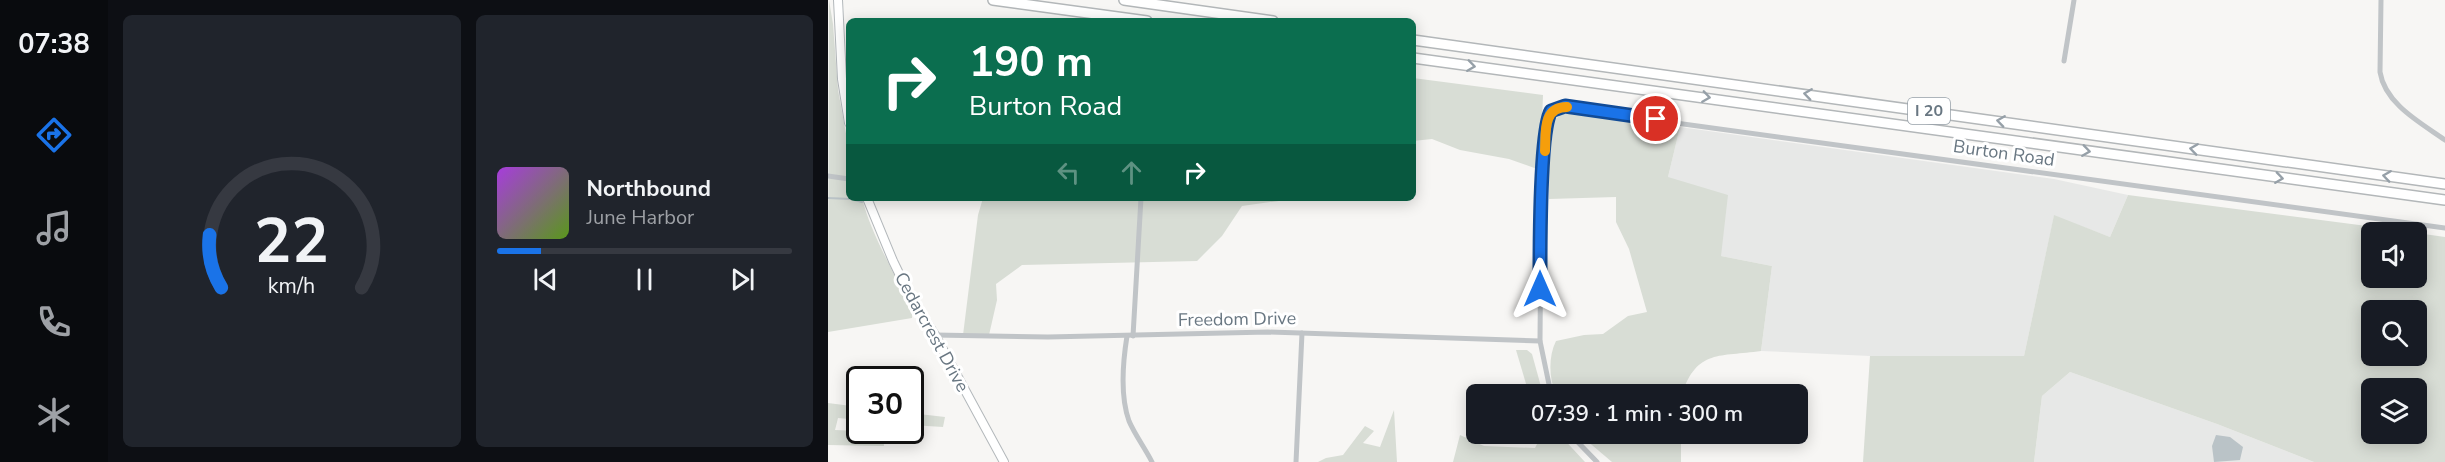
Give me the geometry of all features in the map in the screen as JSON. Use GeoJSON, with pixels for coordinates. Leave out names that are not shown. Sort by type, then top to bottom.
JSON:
{"type":"FeatureCollection","features":[{"type":"Feature","properties":{"kind":"highway"},"geometry":{"type":"LineString","coordinates":[[993,0],[1126,18]]}},
{"type":"Feature","properties":{"kind":"highway"},"geometry":{"type":"LineString","coordinates":[[1124,0],[1252,18]]}},
{"type":"Feature","properties":{"kind":"highway","name":"I 20"},"geometry":{"type":"LineString","coordinates":[[1416,40],[2445,184]]}},
{"type":"Feature","properties":{"kind":"highway","name":"I 20"},"geometry":{"type":"LineString","coordinates":[[1416,58],[2445,200]]}},
{"type":"Feature","properties":{"kind":"street"},"geometry":{"type":"LineString","coordinates":[[2064,61],[2074,0]]}},
{"type":"Feature","properties":{"kind":"street"},"geometry":{"type":"LineString","coordinates":[[2381,0],[2380,72],[2383,84],[2401,108],[2445,140]]}},
{"type":"Feature","properties":{"kind":"street"},"geometry":{"type":"LineString","coordinates":[[838,1],[842,79],[846,104]]}},
{"type":"Feature","properties":{"kind":"street","name":"Burton Road"},"geometry":{"type":"LineString","coordinates":[[1540,341],[1540,222],[1546,124],[1551,111],[1559,107],[2445,228]]}},
{"type":"Feature","properties":{"kind":"street"},"geometry":{"type":"LineString","coordinates":[[828,176],[846,179]]}},
{"type":"Feature","properties":{"kind":"street","name":"Cedarcrest Drive"},"geometry":{"type":"LineString","coordinates":[[868,201],[912,298],[935,334],[1004,462]]}},
{"type":"Feature","properties":{"kind":"street"},"geometry":{"type":"LineString","coordinates":[[1141,201],[1130,336],[1124,376],[1126,412],[1130,424],[1152,462]]}},
{"type":"Feature","properties":{"kind":"street"},"geometry":{"type":"LineString","coordinates":[[1296,462],[1302,333]]}},
{"type":"Feature","properties":{"kind":"street","name":"Freedom Drive"},"geometry":{"type":"LineString","coordinates":[[935,334],[1130,336],[1302,333],[1540,341]]}},
{"type":"Feature","properties":{"kind":"street"},"geometry":{"type":"LineString","coordinates":[[1540,341],[1549,384]]}},
{"type":"Feature","properties":{"kind":"street"},"geometry":{"type":"LineString","coordinates":[[1580,444],[1597,462]]}},
{"type":"Feature","properties":{"kind":"shaded area"},"geometry":{"type":"Polygon","coordinates":[[[829,0],[838,90],[846,134],[846,201],[863,201],[877,240],[909,304],[912,318],[828,332],[829,0]]]}},
{"type":"Feature","properties":{"kind":"shaded area"},"geometry":{"type":"Polygon","coordinates":[[[1416,78],[1543,95],[1540,170],[1509,159],[1460,150],[1432,139],[1416,141],[1416,78]]]}},
{"type":"Feature","properties":{"kind":"shaded area"},"geometry":{"type":"Polygon","coordinates":[[[1562,114],[1680,127],[1668,177],[1728,195],[1721,256],[1772,266],[1761,351],[1712,358],[1695,369],[1686,384],[1553,384],[1550,368],[1556,341],[1584,335],[1603,334],[1628,316],[1647,312],[1629,249],[1616,222],[1616,197],[1549,199],[1549,168],[1554,120],[1562,114]]]}},
{"type":"Feature","properties":{"kind":"shaded area"},"geometry":{"type":"Polygon","coordinates":[[[1680,127],[2054,179],[2128,195],[2110,237],[2054,216],[2024,356],[1870,356],[1761,351],[1772,266],[1721,256],[1668,177],[1680,127]]]}},
{"type":"Feature","properties":{"kind":"shaded area"},"geometry":{"type":"Polygon","coordinates":[[[2128,195],[2361,225],[2361,288],[2427,288],[2427,234],[2445,237],[2445,462],[2314,462],[2217,424],[2070,372],[2042,396],[2034,462],[1863,462],[1870,356],[2024,356],[2054,215],[2110,237],[2128,195]]]}},
{"type":"Feature","properties":{"kind":"shaded area"},"geometry":{"type":"Polygon","coordinates":[[[982,201],[1278,201],[1242,206],[1222,236],[1197,261],[1022,265],[996,284],[997,300],[989,335],[963,335],[978,215],[982,201]]]}},
{"type":"Feature","properties":{"kind":"shaded area"},"geometry":{"type":"Polygon","coordinates":[[[1516,350],[1527,350],[1532,354],[1540,384],[1526,384],[1516,350]]]}},
{"type":"Feature","properties":{"kind":"shaded area"},"geometry":{"type":"Polygon","coordinates":[[[2070,372],[2217,424],[2314,462],[2034,462],[2042,396],[2070,372]]]}},
{"type":"Feature","properties":{"kind":"shaded area"},"geometry":{"type":"Polygon","coordinates":[[[828,403],[846,405],[846,419],[838,418],[835,430],[846,430],[846,444],[884,444],[884,446],[828,445],[828,403]]]}},
{"type":"Feature","properties":{"kind":"shaded area"},"geometry":{"type":"Polygon","coordinates":[[[1394,410],[1397,462],[1318,462],[1343,455],[1365,426],[1374,431],[1363,443],[1380,447],[1394,410]]]}},
{"type":"Feature","properties":{"kind":"shaded area"},"geometry":{"type":"Polygon","coordinates":[[[924,415],[945,417],[943,427],[924,426],[924,415]]]}},
{"type":"Feature","properties":{"kind":"shaded area"},"geometry":{"type":"Polygon","coordinates":[[[1460,435],[1466,438],[1466,444],[1535,448],[1537,444],[1568,444],[1585,462],[1453,462],[1460,435]]]}},
{"type":"Feature","properties":{"kind":"shaded area"},"geometry":{"type":"Polygon","coordinates":[[[2216,435],[2230,437],[2243,447],[2240,460],[2214,462],[2212,446],[2216,435]]]}},
{"type":"Feature","properties":{"kind":"shaded area"},"geometry":{"type":"Polygon","coordinates":[[[1591,444],[1681,444],[1681,462],[1612,462],[1591,444]]]}},
{"type":"Feature","properties":{"kind":"waterway"},"geometry":{"type":"LineString","coordinates":[[828,198],[846,199]]}},
{"type":"Feature","properties":{"kind":"slow traffic"},"geometry":{"type":"LineString","coordinates":[[1545,151],[1547,119],[1555,108],[1567,107]]}},
{"type":"Feature","properties":{"kind":"route"},"geometry":{"type":"LineString","coordinates":[[1540,289],[1540,222],[1547,119],[1551,111],[1565,106],[1656,119]]}}]}
